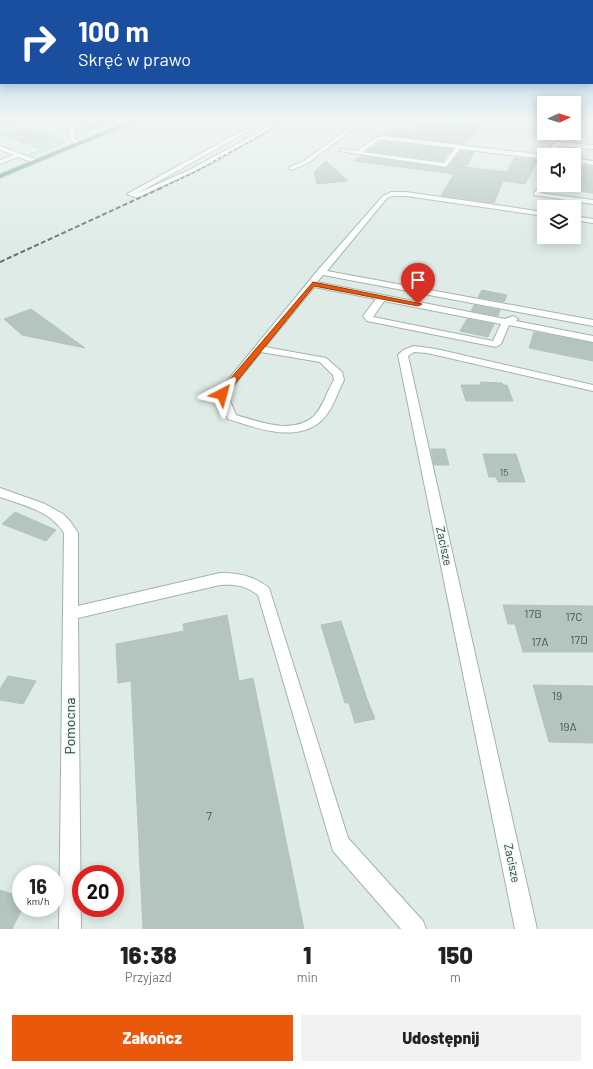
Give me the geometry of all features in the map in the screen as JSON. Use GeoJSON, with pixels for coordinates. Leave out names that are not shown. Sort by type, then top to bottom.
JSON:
{"type":"FeatureCollection","features":[{"type":"Feature","properties":{"kind":"main road"},"geometry":{"type":"LineString","coordinates":[[0,176],[30,163]]}},
{"type":"Feature","properties":{"kind":"street"},"geometry":{"type":"LineString","coordinates":[[186,163],[130,194],[137,196],[206,163]]}},
{"type":"Feature","properties":{"kind":"street"},"geometry":{"type":"LineString","coordinates":[[291,168],[303,163]]}},
{"type":"Feature","properties":{"kind":"street"},"geometry":{"type":"LineString","coordinates":[[434,163],[446,165],[447,163]]}},
{"type":"Feature","properties":{"kind":"street"},"geometry":{"type":"LineString","coordinates":[[538,192],[536,194],[593,202]]}},
{"type":"Feature","properties":{"kind":"street"},"geometry":{"type":"LineString","coordinates":[[259,349],[323,360],[338,374],[339,380],[318,417],[311,423],[297,428],[278,430],[232,417],[222,394],[259,349],[313,284],[321,272],[385,197],[391,194],[406,194],[537,213]]}},
{"type":"Feature","properties":{"kind":"street"},"geometry":{"type":"LineString","coordinates":[[581,219],[593,221]]}},
{"type":"Feature","properties":{"kind":"street"},"geometry":{"type":"LineString","coordinates":[[321,272],[593,324]]}},
{"type":"Feature","properties":{"kind":"street"},"geometry":{"type":"LineString","coordinates":[[313,284],[593,339]]}},
{"type":"Feature","properties":{"kind":"street"},"geometry":{"type":"LineString","coordinates":[[403,302],[412,289]]}},
{"type":"Feature","properties":{"kind":"street"},"geometry":{"type":"LineString","coordinates":[[382,297],[368,316],[370,319],[496,344],[506,322],[528,311]]}},
{"type":"Feature","properties":{"kind":"street","name":"Zacisze"},"geometry":{"type":"LineString","coordinates":[[526,929],[403,355],[407,350],[412,349],[436,352],[593,388]]}},
{"type":"Feature","properties":{"kind":"street","name":"Pomocna"},"geometry":{"type":"LineString","coordinates":[[0,492],[46,510],[67,524],[72,543],[70,614],[70,929]]}},
{"type":"Feature","properties":{"kind":"street"},"geometry":{"type":"LineString","coordinates":[[70,614],[220,579],[238,578],[254,583],[264,592],[340,844],[415,929]]}},
{"type":"Feature","properties":{"kind":"building"},"geometry":{"type":"Polygon","coordinates":[[[323,163],[329,163],[348,181],[317,184],[314,172],[323,163]]]}},
{"type":"Feature","properties":{"kind":"building"},"geometry":{"type":"Polygon","coordinates":[[[372,163],[413,163],[446,168],[450,163],[468,163],[466,167],[507,172],[511,163],[536,163],[525,184],[503,181],[494,203],[441,196],[454,174],[372,163]]]}},
{"type":"Feature","properties":{"kind":"building"},"geometry":{"type":"Polygon","coordinates":[[[581,165],[593,167],[593,193],[581,191],[581,165]]]}},
{"type":"Feature","properties":{"kind":"building"},"geometry":{"type":"Polygon","coordinates":[[[482,290],[507,295],[504,302],[478,297],[482,290]]]}},
{"type":"Feature","properties":{"kind":"building"},"geometry":{"type":"Polygon","coordinates":[[[474,305],[500,310],[498,316],[471,311],[474,305]]]}},
{"type":"Feature","properties":{"kind":"building"},"geometry":{"type":"Polygon","coordinates":[[[31,309],[85,348],[22,335],[4,319],[31,309]]]}},
{"type":"Feature","properties":{"kind":"building"},"geometry":{"type":"Polygon","coordinates":[[[467,319],[494,324],[488,337],[460,331],[467,319]]]}},
{"type":"Feature","properties":{"kind":"building"},"geometry":{"type":"Polygon","coordinates":[[[534,332],[593,343],[593,361],[529,348],[534,332]]]}},
{"type":"Feature","properties":{"kind":"building"},"geometry":{"type":"Polygon","coordinates":[[[480,382],[502,383],[503,385],[507,385],[513,401],[466,401],[461,385],[481,385],[480,382]]]}},
{"type":"Feature","properties":{"kind":"building"},"geometry":{"type":"Polygon","coordinates":[[[431,449],[445,449],[449,465],[434,465],[431,449]]]}},
{"type":"Feature","properties":{"kind":"building"},"geometry":{"type":"Polygon","coordinates":[[[483,454],[516,454],[525,482],[498,482],[496,477],[489,477],[483,454]]]}},
{"type":"Feature","properties":{"kind":"building"},"geometry":{"type":"Polygon","coordinates":[[[15,512],[56,530],[46,541],[2,524],[15,512]]]}},
{"type":"Feature","properties":{"kind":"building"},"geometry":{"type":"Polygon","coordinates":[[[503,605],[593,606],[593,652],[523,652],[515,624],[508,624],[503,605]]]}},
{"type":"Feature","properties":{"kind":"building"},"geometry":{"type":"Polygon","coordinates":[[[227,615],[239,681],[253,678],[304,929],[143,929],[131,681],[118,683],[116,644],[184,631],[183,624],[227,615]]]}},
{"type":"Feature","properties":{"kind":"building"},"geometry":{"type":"Polygon","coordinates":[[[341,621],[375,719],[355,723],[349,703],[345,703],[321,625],[341,621]]]}},
{"type":"Feature","properties":{"kind":"building"},"geometry":{"type":"Polygon","coordinates":[[[8,676],[36,681],[23,704],[0,700],[0,689],[8,676]]]}},
{"type":"Feature","properties":{"kind":"building"},"geometry":{"type":"Polygon","coordinates":[[[533,685],[593,686],[593,743],[549,742],[533,685]]]}},
{"type":"Feature","properties":{"kind":"building"},"geometry":{"type":"Polygon","coordinates":[[[0,890],[12,894],[12,917],[18,917],[12,929],[0,929],[0,890]]]}},
{"type":"Feature","properties":{"kind":"railway"},"geometry":{"type":"LineString","coordinates":[[159,189],[210,163]]}},
{"type":"Feature","properties":{"kind":"railway"},"geometry":{"type":"LineString","coordinates":[[0,262],[161,188]]}},
{"type":"Feature","properties":{"kind":"route"},"geometry":{"type":"LineString","coordinates":[[222,394],[313,284],[418,304]]}}]}
